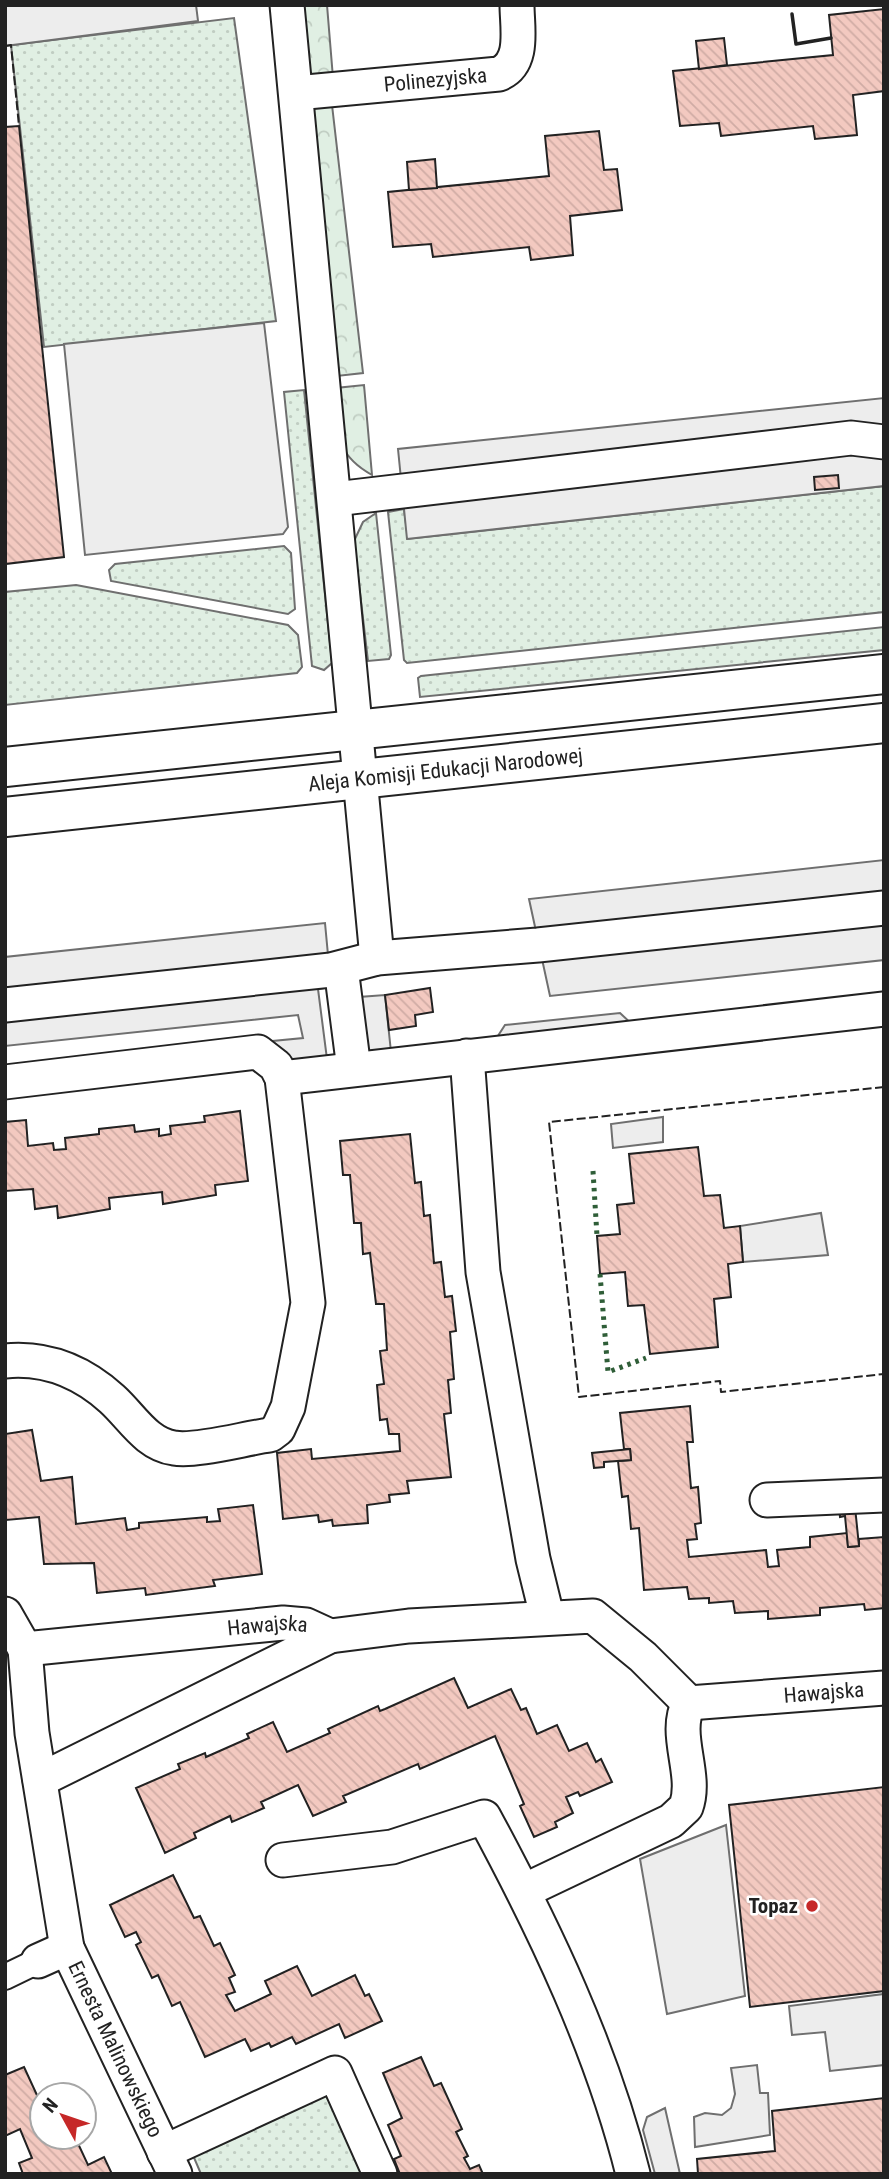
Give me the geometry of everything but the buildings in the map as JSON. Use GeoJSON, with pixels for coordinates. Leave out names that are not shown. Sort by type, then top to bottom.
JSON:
{"type":"FeatureCollection","features":[{"type":"Feature","properties":{"kind":"main road"},"geometry":{"type":"LineString","coordinates":[[5,766],[884,674]]}},
{"type":"Feature","properties":{"kind":"main road","name":"Aleja Komisji Edukacji Narodowej"},"geometry":{"type":"LineString","coordinates":[[5,817],[884,723]]}},
{"type":"Feature","properties":{"kind":"street"},"geometry":{"type":"LineString","coordinates":[[287,5],[377,958]]}},
{"type":"Feature","properties":{"kind":"street","name":"Polinezyjska"},"geometry":{"type":"LineString","coordinates":[[296,93],[499,74],[510,67],[517,49],[517,5]]}},
{"type":"Feature","properties":{"kind":"street"},"geometry":{"type":"LineString","coordinates":[[335,499],[851,439],[884,442]]}},
{"type":"Feature","properties":{"kind":"street"},"geometry":{"type":"LineString","coordinates":[[5,1005],[341,968],[377,958],[538,945],[884,908]]}},
{"type":"Feature","properties":{"kind":"street"},"geometry":{"type":"LineString","coordinates":[[341,968],[354,1069]]}},
{"type":"Feature","properties":{"kind":"street"},"geometry":{"type":"LineString","coordinates":[[282,1078],[884,1009]]}},
{"type":"Feature","properties":{"kind":"street"},"geometry":{"type":"LineString","coordinates":[[5,1082],[258,1052],[276,1066],[282,1078],[308,1303],[288,1407],[278,1429],[270,1435],[176,1449],[156,1442],[97,1387],[61,1366],[36,1359],[5,1361]]}},
{"type":"Feature","properties":{"kind":"street"},"geometry":{"type":"LineString","coordinates":[[467,1056],[483,1272],[533,1559],[547,1616]]}},
{"type":"Feature","properties":{"kind":"street"},"geometry":{"type":"LineString","coordinates":[[767,1500],[884,1496]]}},
{"type":"Feature","properties":{"kind":"street"},"geometry":{"type":"LineString","coordinates":[[5,1614],[25,1649],[40,1780],[52,1955]]}},
{"type":"Feature","properties":{"kind":"street","name":"Hawajska"},"geometry":{"type":"LineString","coordinates":[[25,1649],[284,1623],[306,1625],[330,1636],[409,1626],[547,1616],[593,1616],[643,1657],[689,1703],[884,1688]]}},
{"type":"Feature","properties":{"kind":"street"},"geometry":{"type":"LineString","coordinates":[[40,1780],[330,1636]]}},
{"type":"Feature","properties":{"kind":"street"},"geometry":{"type":"LineString","coordinates":[[524,1891],[671,1821],[686,1807],[690,1781],[683,1720],[689,1703]]}},
{"type":"Feature","properties":{"kind":"street"},"geometry":{"type":"LineString","coordinates":[[283,1860],[392,1847],[484,1816],[524,1891],[556,1961],[617,2110],[633,2174]]}},
{"type":"Feature","properties":{"kind":"street","name":"Ernesta Malinowskiego"},"geometry":{"type":"LineString","coordinates":[[5,1977],[52,1955],[170,2163]]}},
{"type":"Feature","properties":{"kind":"street"},"geometry":{"type":"LineString","coordinates":[[170,2163],[335,2073],[380,2174]]}},
{"type":"Feature","properties":{"kind":"green space"},"geometry":{"type":"Polygon","coordinates":[[[303,5],[327,5],[333,78],[309,80],[303,5]]]}},
{"type":"Feature","properties":{"kind":"green space"},"geometry":{"type":"Polygon","coordinates":[[[234,18],[276,321],[44,347],[11,45],[234,18]]]}},
{"type":"Feature","properties":{"kind":"green space"},"geometry":{"type":"Polygon","coordinates":[[[332,105],[363,373],[337,376],[308,107],[332,105]]]}},
{"type":"Feature","properties":{"kind":"green space"},"geometry":{"type":"Polygon","coordinates":[[[364,385],[372,475],[350,458],[340,439],[338,428],[336,388],[364,385]]]}},
{"type":"Feature","properties":{"kind":"green space"},"geometry":{"type":"Polygon","coordinates":[[[304,390],[332,663],[324,670],[312,666],[284,392],[304,390]]]}},
{"type":"Feature","properties":{"kind":"green space"},"geometry":{"type":"Polygon","coordinates":[[[884,486],[884,612],[407,663],[404,660],[388,512],[404,509],[408,539],[884,486]]]}},
{"type":"Feature","properties":{"kind":"green space"},"geometry":{"type":"Polygon","coordinates":[[[376,513],[391,655],[389,659],[368,661],[354,541],[363,522],[376,513]]]}},
{"type":"Feature","properties":{"kind":"green space"},"geometry":{"type":"Polygon","coordinates":[[[284,546],[291,553],[295,609],[288,614],[111,581],[109,570],[115,564],[284,546]]]}},
{"type":"Feature","properties":{"kind":"green space"},"geometry":{"type":"Polygon","coordinates":[[[76,585],[288,625],[298,635],[302,667],[297,673],[5,705],[5,592],[76,585]]]}},
{"type":"Feature","properties":{"kind":"green space"},"geometry":{"type":"Polygon","coordinates":[[[884,627],[884,650],[420,697],[418,678],[421,676],[884,627]]]}},
{"type":"Feature","properties":{"kind":"green space"},"geometry":{"type":"Polygon","coordinates":[[[324,2084],[364,2174],[201,2174],[189,2146],[324,2084]]]}},
{"type":"Feature","properties":{"kind":"shaded area"},"geometry":{"type":"Polygon","coordinates":[[[5,5],[196,5],[198,21],[5,46],[5,5]]]}},
{"type":"Feature","properties":{"kind":"shaded area"},"geometry":{"type":"Polygon","coordinates":[[[264,323],[288,527],[283,534],[85,555],[64,344],[264,323]]]}},
{"type":"Feature","properties":{"kind":"shaded area"},"geometry":{"type":"Polygon","coordinates":[[[884,398],[884,486],[407,539],[398,449],[884,398]]]}},
{"type":"Feature","properties":{"kind":"shaded area"},"geometry":{"type":"Polygon","coordinates":[[[884,860],[884,960],[550,996],[529,899],[884,860]]]}},
{"type":"Feature","properties":{"kind":"shaded area"},"geometry":{"type":"Polygon","coordinates":[[[325,923],[331,987],[318,989],[327,1059],[5,1067],[303,1038],[298,1015],[5,1046],[5,957],[325,923]]]}},
{"type":"Feature","properties":{"kind":"shaded area"},"geometry":{"type":"Polygon","coordinates":[[[385,995],[391,1052],[365,1054],[359,997],[385,995]]]}},
{"type":"Feature","properties":{"kind":"shaded area"},"geometry":{"type":"Polygon","coordinates":[[[620,1013],[635,1027],[494,1042],[505,1025],[620,1013]]]}},
{"type":"Feature","properties":{"kind":"shaded area"},"geometry":{"type":"Polygon","coordinates":[[[663,1117],[663,1142],[613,1148],[611,1124],[663,1117]]]}},
{"type":"Feature","properties":{"kind":"shaded area"},"geometry":{"type":"Polygon","coordinates":[[[821,1213],[828,1255],[743,1262],[740,1226],[821,1213]]]}},
{"type":"Feature","properties":{"kind":"shaded area"},"geometry":{"type":"Polygon","coordinates":[[[726,1825],[745,1996],[667,2014],[640,1859],[726,1825]]]}},
{"type":"Feature","properties":{"kind":"shaded area"},"geometry":{"type":"Polygon","coordinates":[[[884,1994],[884,2065],[830,2071],[825,2032],[792,2035],[789,2006],[884,1994]]]}},
{"type":"Feature","properties":{"kind":"shaded area"},"geometry":{"type":"Polygon","coordinates":[[[757,2065],[760,2093],[768,2093],[770,2135],[695,2147],[694,2117],[705,2113],[722,2115],[731,2108],[735,2094],[731,2068],[757,2065]]]}},
{"type":"Feature","properties":{"kind":"shaded area"},"geometry":{"type":"Polygon","coordinates":[[[665,2108],[680,2174],[655,2174],[643,2130],[647,2117],[665,2108]]]}},
{"type":"Feature","properties":{"kind":"hedge"},"geometry":{"type":"LineString","coordinates":[[593,1171],[597,1236]]}},
{"type":"Feature","properties":{"kind":"hedge"},"geometry":{"type":"LineString","coordinates":[[600,1274],[608,1372],[646,1358]]}},
{"type":"Feature","properties":{"kind":"fence"},"geometry":{"type":"LineString","coordinates":[[5,46],[11,45],[19,126]]}},
{"type":"Feature","properties":{"kind":"fence"},"geometry":{"type":"LineString","coordinates":[[884,1087],[549,1122],[579,1397],[720,1381],[721,1392],[884,1374]]}},
{"type":"Feature","properties":{"kind":"wall"},"geometry":{"type":"LineString","coordinates":[[792,14],[796,44],[831,38]]}},
{"type":"Feature","properties":{"kind":"place","name":"Topaz"},"geometry":{"type":"Point","coordinates":[812,1906]}}]}
